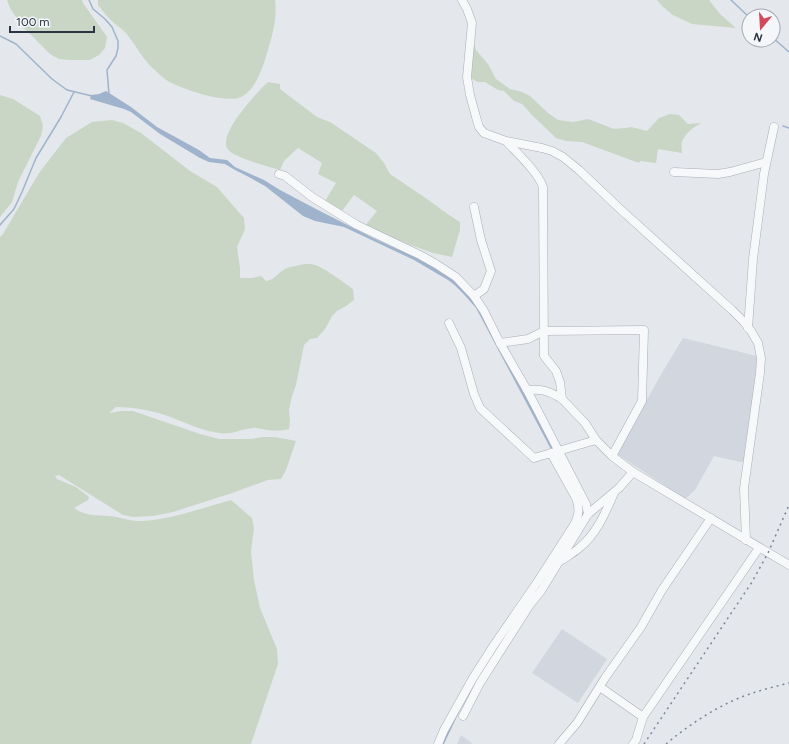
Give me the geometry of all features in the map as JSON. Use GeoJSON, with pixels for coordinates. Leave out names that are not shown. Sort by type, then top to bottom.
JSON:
{"type":"FeatureCollection","features":[{"type":"Feature","properties":{"kind":"street"},"geometry":{"type":"LineString","coordinates":[[462,0],[472,23],[467,76],[470,95],[479,127],[484,133],[506,141],[552,151],[563,157],[732,310],[748,328],[758,343],[761,358],[749,460],[744,488],[746,540]]}},
{"type":"Feature","properties":{"kind":"street"},"geometry":{"type":"LineString","coordinates":[[748,328],[764,174],[774,127]]}},
{"type":"Feature","properties":{"kind":"street"},"geometry":{"type":"LineString","coordinates":[[506,141],[537,175],[543,187],[544,356],[556,371],[560,382],[562,399]]}},
{"type":"Feature","properties":{"kind":"street"},"geometry":{"type":"LineString","coordinates":[[674,172],[718,174],[766,162]]}},
{"type":"Feature","properties":{"kind":"street"},"geometry":{"type":"LineString","coordinates":[[279,174],[285,176],[312,197],[357,225],[413,251],[436,264],[456,277],[474,296],[484,311],[500,343],[527,390],[579,506],[574,525],[473,678],[444,730],[438,744]]}},
{"type":"Feature","properties":{"kind":"street"},"geometry":{"type":"LineString","coordinates":[[474,207],[481,240],[491,271],[484,289],[474,296]]}},
{"type":"Feature","properties":{"kind":"street"},"geometry":{"type":"LineString","coordinates":[[449,323],[462,348],[474,394],[480,408],[534,458],[596,440]]}},
{"type":"Feature","properties":{"kind":"street"},"geometry":{"type":"LineString","coordinates":[[500,343],[528,339],[544,331],[644,330],[642,401],[612,456]]}},
{"type":"Feature","properties":{"kind":"street"},"geometry":{"type":"LineString","coordinates":[[527,390],[547,390],[562,399],[585,423],[596,440],[612,456],[632,472],[789,565]]}},
{"type":"Feature","properties":{"kind":"street"},"geometry":{"type":"LineString","coordinates":[[554,452],[586,504],[588,514]]}},
{"type":"Feature","properties":{"kind":"street"},"geometry":{"type":"LineString","coordinates":[[462,716],[480,683],[529,606],[541,591],[588,514],[619,488],[632,472]]}},
{"type":"Feature","properties":{"kind":"street"},"geometry":{"type":"LineString","coordinates":[[560,561],[586,542],[603,518],[614,492]]}},
{"type":"Feature","properties":{"kind":"street"},"geometry":{"type":"LineString","coordinates":[[559,744],[577,723],[641,627],[662,590],[711,518]]}},
{"type":"Feature","properties":{"kind":"street"},"geometry":{"type":"LineString","coordinates":[[633,744],[640,730],[643,717],[759,548]]}},
{"type":"Feature","properties":{"kind":"street"},"geometry":{"type":"LineString","coordinates":[[600,687],[643,717]]}},
{"type":"Feature","properties":{"kind":"shaded area"},"geometry":{"type":"Polygon","coordinates":[[[683,338],[757,356],[758,361],[744,462],[714,456],[695,490],[685,499],[617,454],[683,338]]]}},
{"type":"Feature","properties":{"kind":"shaded area"},"geometry":{"type":"Polygon","coordinates":[[[562,629],[607,659],[578,703],[532,673],[562,629]]]}},
{"type":"Feature","properties":{"kind":"shaded area"},"geometry":{"type":"Polygon","coordinates":[[[461,735],[473,744],[457,744],[461,735]]]}},
{"type":"Feature","properties":{"kind":"green space"},"geometry":{"type":"Polygon","coordinates":[[[7,0],[82,0],[107,37],[105,48],[99,55],[90,60],[59,59],[50,54],[21,25],[10,8],[7,0]]]}},
{"type":"Feature","properties":{"kind":"green space"},"geometry":{"type":"Polygon","coordinates":[[[98,0],[275,0],[276,8],[269,48],[256,82],[246,94],[241,97],[225,99],[204,95],[164,79],[147,63],[126,33],[112,21],[98,5],[98,0]]]}},
{"type":"Feature","properties":{"kind":"green space"},"geometry":{"type":"Polygon","coordinates":[[[657,0],[709,0],[720,14],[736,28],[692,24],[673,15],[657,0]]]}},
{"type":"Feature","properties":{"kind":"green space"},"geometry":{"type":"Polygon","coordinates":[[[473,42],[476,50],[488,64],[496,79],[510,89],[530,96],[558,120],[573,122],[588,119],[614,129],[631,127],[647,131],[659,118],[670,114],[679,115],[688,124],[701,123],[687,133],[683,139],[682,153],[658,149],[656,163],[640,161],[639,163],[582,142],[566,141],[556,138],[522,104],[514,101],[504,91],[498,90],[485,82],[478,82],[472,79],[471,71],[473,42]]]}},
{"type":"Feature","properties":{"kind":"green space"},"geometry":{"type":"Polygon","coordinates":[[[268,82],[280,84],[280,89],[317,117],[330,122],[376,153],[390,174],[460,222],[460,230],[452,257],[433,253],[365,226],[377,211],[354,195],[342,211],[325,201],[336,183],[318,174],[322,163],[298,148],[284,161],[280,170],[235,155],[230,151],[227,148],[226,141],[228,133],[240,113],[268,82]]]}},
{"type":"Feature","properties":{"kind":"green space"},"geometry":{"type":"Polygon","coordinates":[[[0,95],[13,99],[40,116],[43,126],[41,136],[18,182],[12,202],[0,217],[0,95]]]}},
{"type":"Feature","properties":{"kind":"green space"},"geometry":{"type":"Polygon","coordinates":[[[112,120],[123,123],[141,133],[190,171],[217,187],[244,218],[245,229],[237,247],[240,278],[261,276],[266,281],[272,279],[287,268],[311,264],[321,267],[353,289],[354,300],[332,316],[325,329],[317,338],[310,339],[304,345],[289,410],[289,429],[272,430],[254,428],[232,433],[224,433],[202,429],[152,411],[116,407],[109,413],[133,411],[219,439],[275,437],[296,441],[286,470],[281,479],[268,480],[173,512],[153,516],[133,517],[123,515],[59,475],[55,476],[57,479],[76,487],[89,497],[88,500],[74,508],[86,514],[135,521],[154,520],[176,516],[231,500],[252,518],[254,528],[251,551],[254,580],[260,608],[277,649],[278,664],[251,744],[0,744],[0,237],[39,173],[66,138],[92,122],[112,120]]]}},
{"type":"Feature","properties":{"kind":"water"},"geometry":{"type":"Polygon","coordinates":[[[106,91],[131,107],[157,127],[199,150],[210,158],[227,160],[235,167],[264,180],[316,209],[373,238],[424,261],[453,280],[469,295],[479,309],[581,499],[585,513],[542,583],[500,642],[579,517],[571,487],[476,308],[452,283],[414,260],[344,227],[315,221],[303,216],[265,186],[225,164],[209,162],[200,158],[160,134],[131,112],[90,99],[91,95],[106,91]]]}},
{"type":"Feature","properties":{"kind":"water"},"geometry":{"type":"Polygon","coordinates":[[[492,655],[460,710],[444,744],[441,744],[454,716],[492,655]]]}},
{"type":"Feature","properties":{"kind":"waterway"},"geometry":{"type":"LineString","coordinates":[[89,0],[93,9],[112,27],[118,41],[116,56],[107,70],[109,94]]}},
{"type":"Feature","properties":{"kind":"waterway"},"geometry":{"type":"LineString","coordinates":[[731,0],[741,9]]}},
{"type":"Feature","properties":{"kind":"waterway"},"geometry":{"type":"LineString","coordinates":[[0,36],[16,44],[52,79],[67,90],[92,96]]}},
{"type":"Feature","properties":{"kind":"waterway"},"geometry":{"type":"LineString","coordinates":[[781,45],[789,52]]}},
{"type":"Feature","properties":{"kind":"waterway"},"geometry":{"type":"LineString","coordinates":[[0,225],[14,209],[36,158],[61,117],[74,92]]}},
{"type":"Feature","properties":{"kind":"waterway"},"geometry":{"type":"LineString","coordinates":[[783,126],[789,128]]}},
{"type":"Feature","properties":{"kind":"railway"},"geometry":{"type":"LineString","coordinates":[[644,744],[752,582],[768,553],[789,505]]}},
{"type":"Feature","properties":{"kind":"railway"},"geometry":{"type":"LineString","coordinates":[[666,744],[696,721],[730,702],[752,693],[789,683]]}}]}
